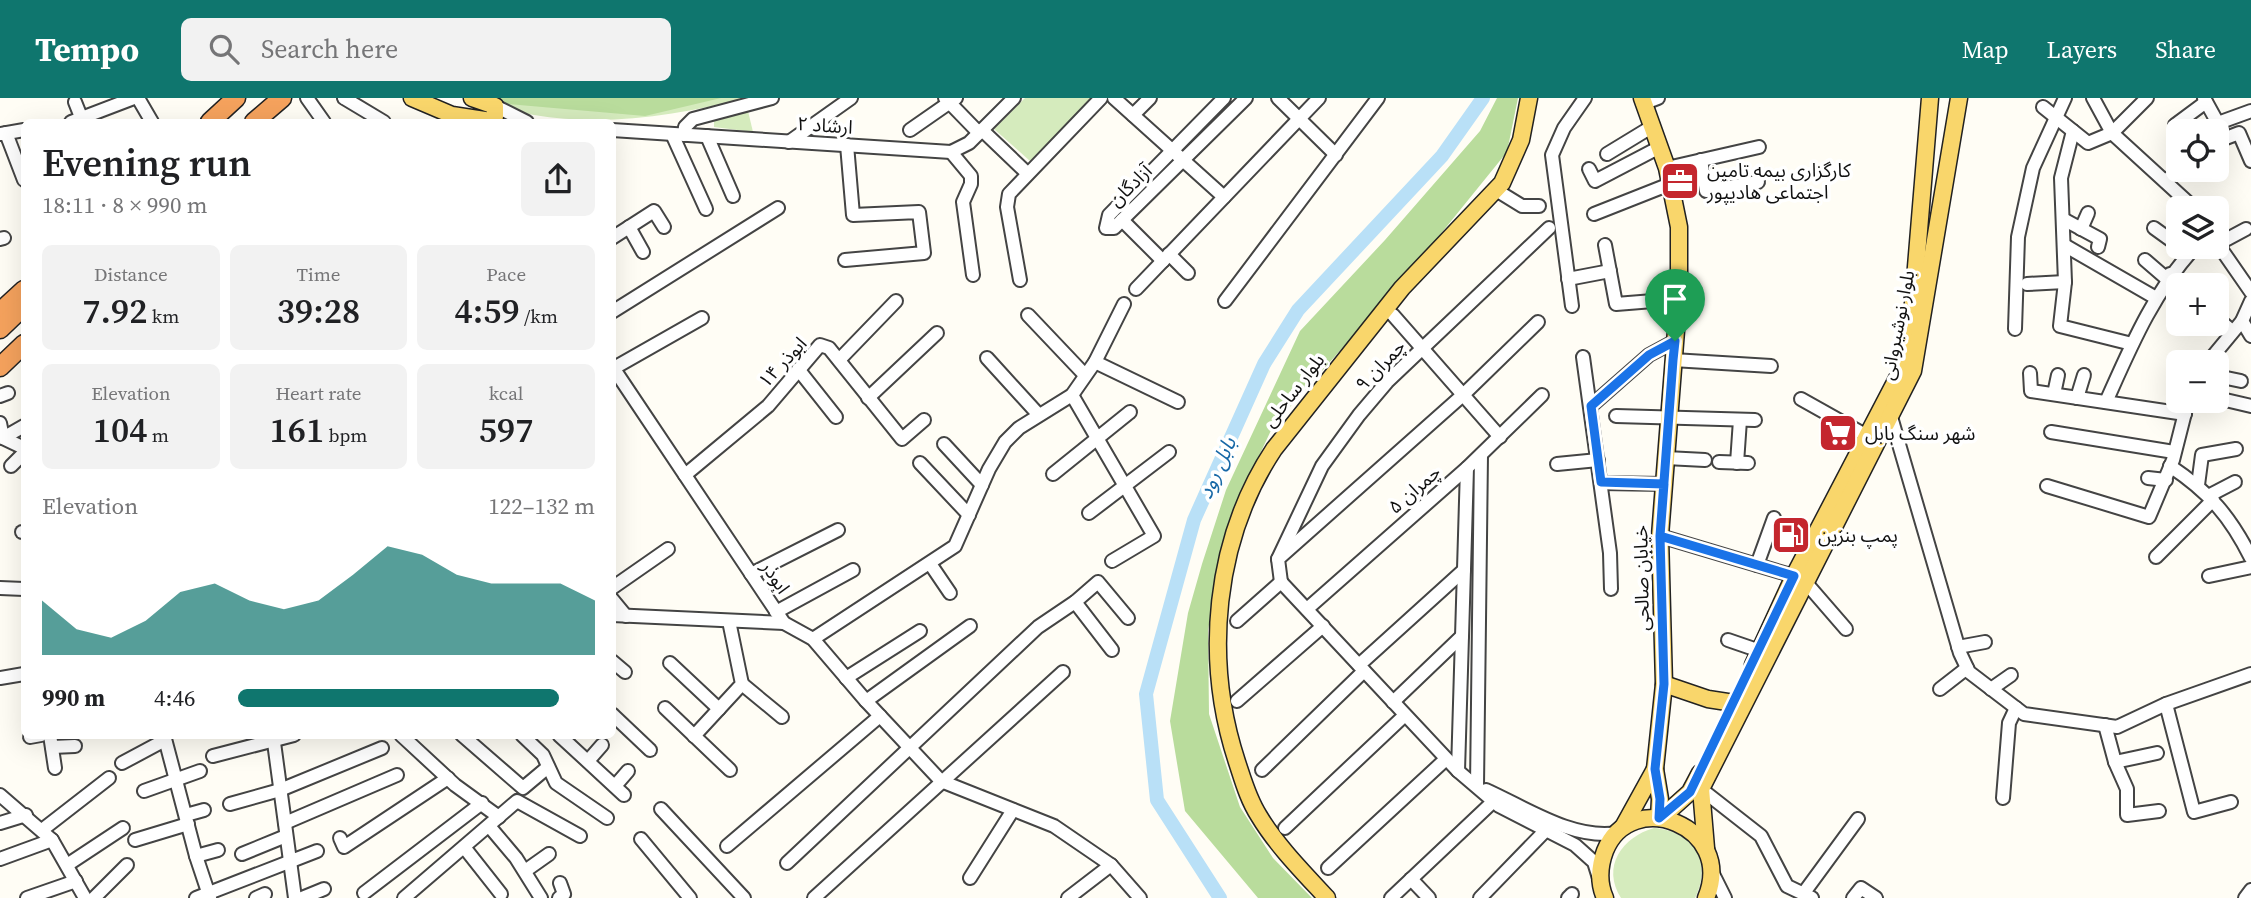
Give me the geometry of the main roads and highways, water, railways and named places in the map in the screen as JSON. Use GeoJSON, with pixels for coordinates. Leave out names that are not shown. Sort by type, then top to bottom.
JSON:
{"type":"FeatureCollection","features":[{"type":"Feature","properties":{"kind":"highway"},"geometry":{"type":"LineString","coordinates":[[213,119],[236,98]]}},
{"type":"Feature","properties":{"kind":"highway"},"geometry":{"type":"LineString","coordinates":[[226,119],[249,98]]}},
{"type":"Feature","properties":{"kind":"highway"},"geometry":{"type":"LineString","coordinates":[[258,119],[284,98]]}},
{"type":"Feature","properties":{"kind":"highway"},"geometry":{"type":"LineString","coordinates":[[271,119],[278,113],[284,98]]}},
{"type":"Feature","properties":{"kind":"highway"},"geometry":{"type":"LineString","coordinates":[[0,312],[21,293]]}},
{"type":"Feature","properties":{"kind":"highway"},"geometry":{"type":"LineString","coordinates":[[0,329],[21,309]]}},
{"type":"Feature","properties":{"kind":"highway"},"geometry":{"type":"LineString","coordinates":[[0,351],[21,332]]}},
{"type":"Feature","properties":{"kind":"highway"},"geometry":{"type":"LineString","coordinates":[[0,367],[21,347]]}},
{"type":"Feature","properties":{"kind":"main road"},"geometry":{"type":"LineString","coordinates":[[412,98],[452,115],[478,119]]}},
{"type":"Feature","properties":{"kind":"main road"},"geometry":{"type":"LineString","coordinates":[[472,98],[495,106],[495,117],[488,119]]}},
{"type":"Feature","properties":{"kind":"main road","name":"بلوار ساحلی"},"geometry":{"type":"LineString","coordinates":[[1327,898],[1259,817],[1248,795],[1231,744],[1216,664],[1227,560],[1260,471],[1274,449],[1402,288],[1496,190],[1521,140],[1528,98]]}},
{"type":"Feature","properties":{"kind":"main road","name":"بلوار نوشیروانی"},"geometry":{"type":"LineString","coordinates":[[1660,818],[1690,794],[1800,580],[1867,436],[1901,371],[1912,315],[1930,98]]}},
{"type":"Feature","properties":{"kind":"main road"},"geometry":{"type":"LineString","coordinates":[[1941,98],[1957,98]]}},
{"type":"Feature","properties":{"kind":"main road","name":"بلوار نوشیروانی"},"geometry":{"type":"LineString","coordinates":[[1690,794],[1760,651],[1891,417],[1913,371],[1957,98]]}},
{"type":"Feature","properties":{"kind":"main road","name":"خيابان صالحی"},"geometry":{"type":"LineString","coordinates":[[1648,100],[1653,126],[1669,176],[1678,227],[1678,299],[1660,536],[1664,684],[1655,769]]}},
{"type":"Feature","properties":{"kind":"main road"},"geometry":{"type":"LineString","coordinates":[[1664,684],[1708,699],[1734,703]]}},
{"type":"Feature","properties":{"kind":"main road"},"geometry":{"type":"LineString","coordinates":[[1655,769],[1660,818]]}},
{"type":"Feature","properties":{"kind":"main road"},"geometry":{"type":"LineString","coordinates":[[1602,891],[1604,854],[1655,769]]}},
{"type":"Feature","properties":{"kind":"main road"},"geometry":{"type":"LineString","coordinates":[[1660,799],[1690,794],[1712,872],[1706,898]]}},
{"type":"Feature","properties":{"kind":"main road"},"geometry":{"type":"LineString","coordinates":[[1619,831],[1647,818],[1660,818],[1688,828],[1706,848]]}},
{"type":"Feature","properties":{"kind":"waterway","name":"بابل رود"},"geometry":{"type":"LineString","coordinates":[[1220,898],[1157,800],[1146,694],[1194,520],[1264,364],[1298,310],[1442,156],[1483,98]]}},
{"type":"Feature","properties":{"kind":"place","name":"کارگزاری بیمه تامین اجتماعی هادیپور"},"geometry":{"type":"Point","coordinates":[1680,181]}},
{"type":"Feature","properties":{"kind":"place","name":"شهر سنگ بابل"},"geometry":{"type":"Point","coordinates":[1838,433]}},
{"type":"Feature","properties":{"kind":"place","name":"پمپ بنزین"},"geometry":{"type":"Point","coordinates":[1791,535]}}]}
